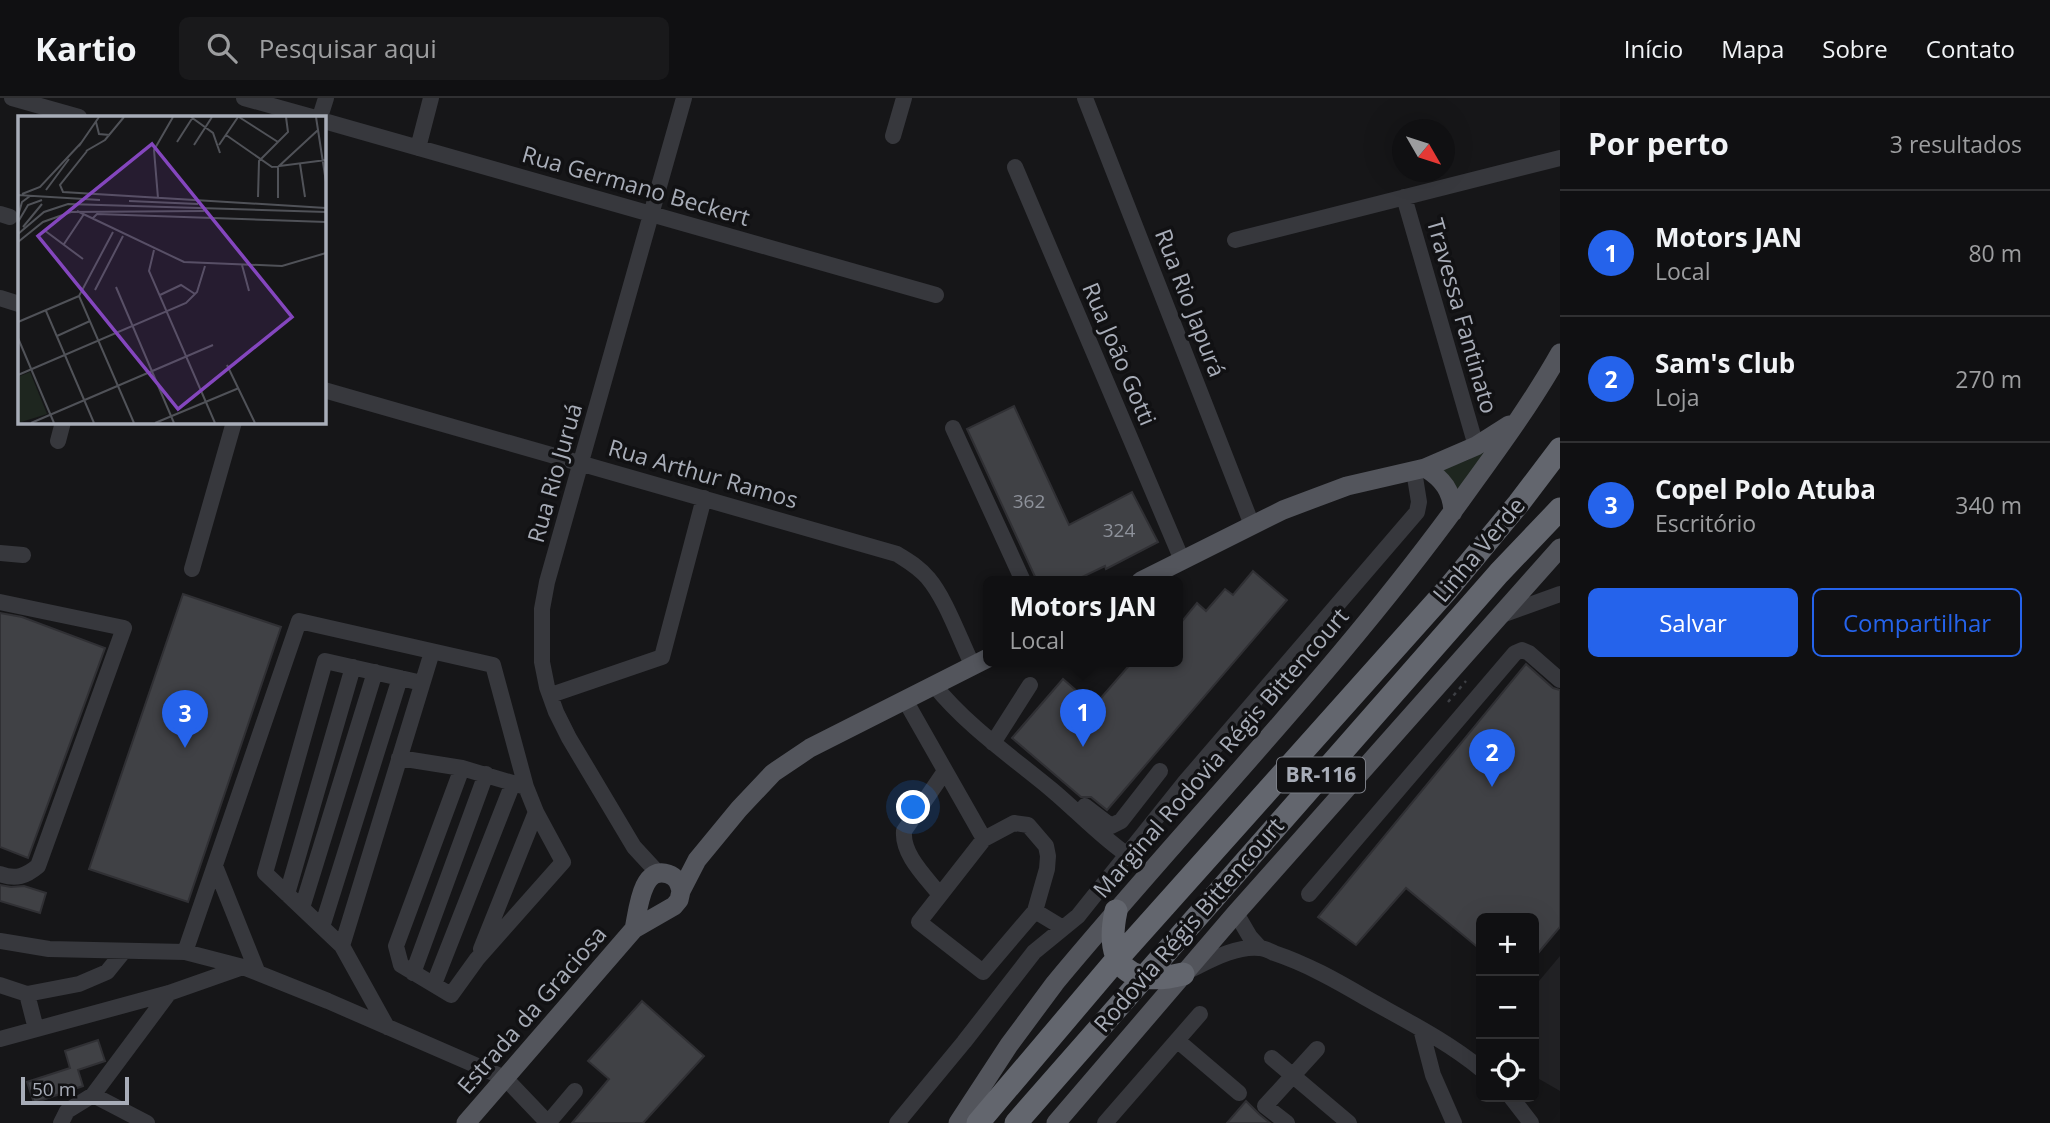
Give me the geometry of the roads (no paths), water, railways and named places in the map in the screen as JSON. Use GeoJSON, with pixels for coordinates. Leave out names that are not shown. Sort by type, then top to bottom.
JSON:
{"type":"FeatureCollection","features":[{"type":"Feature","properties":{"kind":"highway","name":"Linha Verde"},"geometry":{"type":"LineString","coordinates":[[1395,648],[1461,574],[1560,449]]}},
{"type":"Feature","properties":{"kind":"highway","name":"BR-116"},"geometry":{"type":"LineString","coordinates":[[1500,573],[1532,524],[1560,490]]}},
{"type":"Feature","properties":{"kind":"highway","name":"Rodovia Régis Bittencourt"},"geometry":{"type":"LineString","coordinates":[[1016,1123],[1500,573],[1560,509]]}},
{"type":"Feature","properties":{"kind":"highway","name":"Rodovia Régis Bittencourt"},"geometry":{"type":"LineString","coordinates":[[978,1123],[1117,958],[1395,648]]}},
{"type":"Feature","properties":{"kind":"highway"},"geometry":{"type":"LineString","coordinates":[[1116,911],[1112,940],[1117,958],[1124,967],[1142,978],[1183,974]]}},
{"type":"Feature","properties":{"kind":"main road","name":"Marginal Rodovia Régis Bittencourt"},"geometry":{"type":"LineString","coordinates":[[958,1123],[1035,1009],[1116,911],[1389,596],[1521,416],[1560,353]]}},
{"type":"Feature","properties":{"kind":"main road"},"geometry":{"type":"LineString","coordinates":[[1151,576],[1283,510],[1337,490],[1420,470],[1476,446],[1521,416]]}},
{"type":"Feature","properties":{"kind":"main road"},"geometry":{"type":"LineString","coordinates":[[1420,470],[1444,483],[1450,493],[1453,512]]}},
{"type":"Feature","properties":{"kind":"main road"},"geometry":{"type":"LineString","coordinates":[[1056,1123],[1236,913],[1560,548]]}},
{"type":"Feature","properties":{"kind":"main road"},"geometry":{"type":"LineString","coordinates":[[697,860],[653,880],[645,900],[650,906],[666,910],[674,906],[697,860],[739,808],[773,773],[810,748],[981,662]]}},
{"type":"Feature","properties":{"kind":"main road"},"geometry":{"type":"LineString","coordinates":[[653,880],[674,876],[681,891]]}},
{"type":"Feature","properties":{"kind":"main road","name":"Estrada da Graciosa"},"geometry":{"type":"LineString","coordinates":[[634,929],[653,880]]}},
{"type":"Feature","properties":{"kind":"main road","name":"Estrada da Graciosa"},"geometry":{"type":"LineString","coordinates":[[467,1123],[634,929],[666,910]]}},
{"type":"Feature","properties":{"kind":"street"},"geometry":{"type":"LineString","coordinates":[[12,98],[75,116]]}},
{"type":"Feature","properties":{"kind":"street"},"geometry":{"type":"LineString","coordinates":[[244,98],[308,116]]}},
{"type":"Feature","properties":{"kind":"street"},"geometry":{"type":"LineString","coordinates":[[323,116],[326,98]]}},
{"type":"Feature","properties":{"kind":"street"},"geometry":{"type":"LineString","coordinates":[[418,148],[431,98]]}},
{"type":"Feature","properties":{"kind":"street","name":"Rua Rio Juruá"},"geometry":{"type":"LineString","coordinates":[[653,880],[569,738],[551,695],[542,662],[542,609],[547,582],[684,98]]}},
{"type":"Feature","properties":{"kind":"street"},"geometry":{"type":"LineString","coordinates":[[893,136],[904,98]]}},
{"type":"Feature","properties":{"kind":"street","name":"Rua Rio Japurá"},"geometry":{"type":"LineString","coordinates":[[1085,98],[1252,525]]}},
{"type":"Feature","properties":{"kind":"street","name":"Rua Germano Beckert"},"geometry":{"type":"LineString","coordinates":[[326,120],[936,295]]}},
{"type":"Feature","properties":{"kind":"street"},"geometry":{"type":"LineString","coordinates":[[1235,240],[1560,158]]}},
{"type":"Feature","properties":{"kind":"street","name":"Rua João Gotti"},"geometry":{"type":"LineString","coordinates":[[1015,167],[1182,560]]}},
{"type":"Feature","properties":{"kind":"street","name":"Travessa Fantinato"},"geometry":{"type":"LineString","coordinates":[[1404,197],[1476,446]]}},
{"type":"Feature","properties":{"kind":"street"},"geometry":{"type":"LineString","coordinates":[[0,298],[18,304]]}},
{"type":"Feature","properties":{"kind":"street","name":"Rua Arthur Ramos"},"geometry":{"type":"LineString","coordinates":[[326,391],[897,554],[914,564],[928,578],[981,662]]}},
{"type":"Feature","properties":{"kind":"street"},"geometry":{"type":"LineString","coordinates":[[58,441],[63,424]]}},
{"type":"Feature","properties":{"kind":"street"},"geometry":{"type":"LineString","coordinates":[[192,569],[233,424]]}},
{"type":"Feature","properties":{"kind":"street"},"geometry":{"type":"LineString","coordinates":[[953,428],[1021,576]]}},
{"type":"Feature","properties":{"kind":"street"},"geometry":{"type":"LineString","coordinates":[[897,1123],[1034,952],[1077,916],[1185,782],[1417,512],[1420,470]]}},
{"type":"Feature","properties":{"kind":"street"},"geometry":{"type":"LineString","coordinates":[[551,695],[662,657],[704,498]]}},
{"type":"Feature","properties":{"kind":"street"},"geometry":{"type":"LineString","coordinates":[[0,554],[23,555]]}},
{"type":"Feature","properties":{"kind":"street"},"geometry":{"type":"LineString","coordinates":[[1500,616],[1560,594]]}},
{"type":"Feature","properties":{"kind":"street"},"geometry":{"type":"LineString","coordinates":[[0,601],[124,628],[38,866],[26,876],[9,877],[0,874]]}},
{"type":"Feature","properties":{"kind":"street"},"geometry":{"type":"LineString","coordinates":[[185,952],[299,621],[493,665],[520,785],[563,862],[477,959],[451,995],[401,965],[396,946],[462,768]]}},
{"type":"Feature","properties":{"kind":"street"},"geometry":{"type":"LineString","coordinates":[[1309,894],[1515,653],[1522,650],[1529,653],[1560,680]]}},
{"type":"Feature","properties":{"kind":"street"},"geometry":{"type":"LineString","coordinates":[[342,946],[432,652]]}},
{"type":"Feature","properties":{"kind":"street"},"geometry":{"type":"LineString","coordinates":[[387,1027],[342,946],[265,873],[325,661],[422,683]]}},
{"type":"Feature","properties":{"kind":"street"},"geometry":{"type":"LineString","coordinates":[[288,894],[353,667]]}},
{"type":"Feature","properties":{"kind":"street"},"geometry":{"type":"LineString","coordinates":[[302,908],[375,672]]}},
{"type":"Feature","properties":{"kind":"street"},"geometry":{"type":"LineString","coordinates":[[322,927],[400,678]]}},
{"type":"Feature","properties":{"kind":"street"},"geometry":{"type":"LineString","coordinates":[[934,685],[949,704],[993,743],[1126,854]]}},
{"type":"Feature","properties":{"kind":"street"},"geometry":{"type":"LineString","coordinates":[[993,743],[1030,685]]}},
{"type":"Feature","properties":{"kind":"street"},"geometry":{"type":"LineString","coordinates":[[905,700],[984,839]]}},
{"type":"Feature","properties":{"kind":"street"},"geometry":{"type":"LineString","coordinates":[[399,758],[462,768],[520,785]]}},
{"type":"Feature","properties":{"kind":"street"},"geometry":{"type":"LineString","coordinates":[[940,895],[907,851],[903,839],[904,831],[945,771]]}},
{"type":"Feature","properties":{"kind":"street"},"geometry":{"type":"LineString","coordinates":[[1053,791],[1060,789],[1072,795],[1111,826],[1121,821],[1160,771]]}},
{"type":"Feature","properties":{"kind":"street"},"geometry":{"type":"LineString","coordinates":[[414,973],[486,774]]}},
{"type":"Feature","properties":{"kind":"street"},"geometry":{"type":"LineString","coordinates":[[434,984],[520,785]]}},
{"type":"Feature","properties":{"kind":"street"},"geometry":{"type":"LineString","coordinates":[[477,959],[536,812]]}},
{"type":"Feature","properties":{"kind":"street"},"geometry":{"type":"LineString","coordinates":[[1014,823],[1021,823],[1028,825],[1045,846],[1048,856],[1035,911],[983,972],[919,922],[984,839],[1014,823]]}},
{"type":"Feature","properties":{"kind":"street"},"geometry":{"type":"LineString","coordinates":[[215,866],[250,969]]}},
{"type":"Feature","properties":{"kind":"street"},"geometry":{"type":"LineString","coordinates":[[1035,911],[1063,928]]}},
{"type":"Feature","properties":{"kind":"street"},"geometry":{"type":"LineString","coordinates":[[1236,913],[1260,948],[1326,975],[1421,1029],[1476,1065]]}},
{"type":"Feature","properties":{"kind":"street"},"geometry":{"type":"LineString","coordinates":[[0,941],[50,949],[185,952],[250,969],[505,1078],[548,1123],[575,1091]]}},
{"type":"Feature","properties":{"kind":"street"},"geometry":{"type":"LineString","coordinates":[[1183,974],[1216,958],[1237,951],[1260,948]]}},
{"type":"Feature","properties":{"kind":"street"},"geometry":{"type":"LineString","coordinates":[[0,985],[27,994],[79,984],[107,972],[124,951]]}},
{"type":"Feature","properties":{"kind":"street"},"geometry":{"type":"LineString","coordinates":[[0,1039],[250,969]]}},
{"type":"Feature","properties":{"kind":"street"},"geometry":{"type":"LineString","coordinates":[[61,1123],[67,1111],[93,1095],[169,993]]}},
{"type":"Feature","properties":{"kind":"street"},"geometry":{"type":"LineString","coordinates":[[27,994],[36,1029]]}},
{"type":"Feature","properties":{"kind":"street"},"geometry":{"type":"LineString","coordinates":[[1105,1123],[1200,1014]]}},
{"type":"Feature","properties":{"kind":"street"},"geometry":{"type":"LineString","coordinates":[[1421,1029],[1433,1075],[1454,1123]]}},
{"type":"Feature","properties":{"kind":"street"},"geometry":{"type":"LineString","coordinates":[[1178,1041],[1240,1093]]}},
{"type":"Feature","properties":{"kind":"street"},"geometry":{"type":"LineString","coordinates":[[1287,1123],[1265,1106],[1317,1049]]}},
{"type":"Feature","properties":{"kind":"street"},"geometry":{"type":"LineString","coordinates":[[1272,1058],[1349,1123]]}},
{"type":"Feature","properties":{"kind":"street"},"geometry":{"type":"LineString","coordinates":[[93,1095],[147,1123]]}},
{"type":"Feature","properties":{"kind":"street"},"geometry":{"type":"LineString","coordinates":[[1515,1102],[1531,1123]]}},
{"type":"Feature","properties":{"kind":"place","name":"Motors JAN"},"geometry":{"type":"Point","coordinates":[1083,747]}},
{"type":"Feature","properties":{"kind":"place","name":"Copel Polo Atuba"},"geometry":{"type":"Point","coordinates":[185,748]}},
{"type":"Feature","properties":{"kind":"place","name":"Sam's Club"},"geometry":{"type":"Point","coordinates":[1492,787]}}]}
